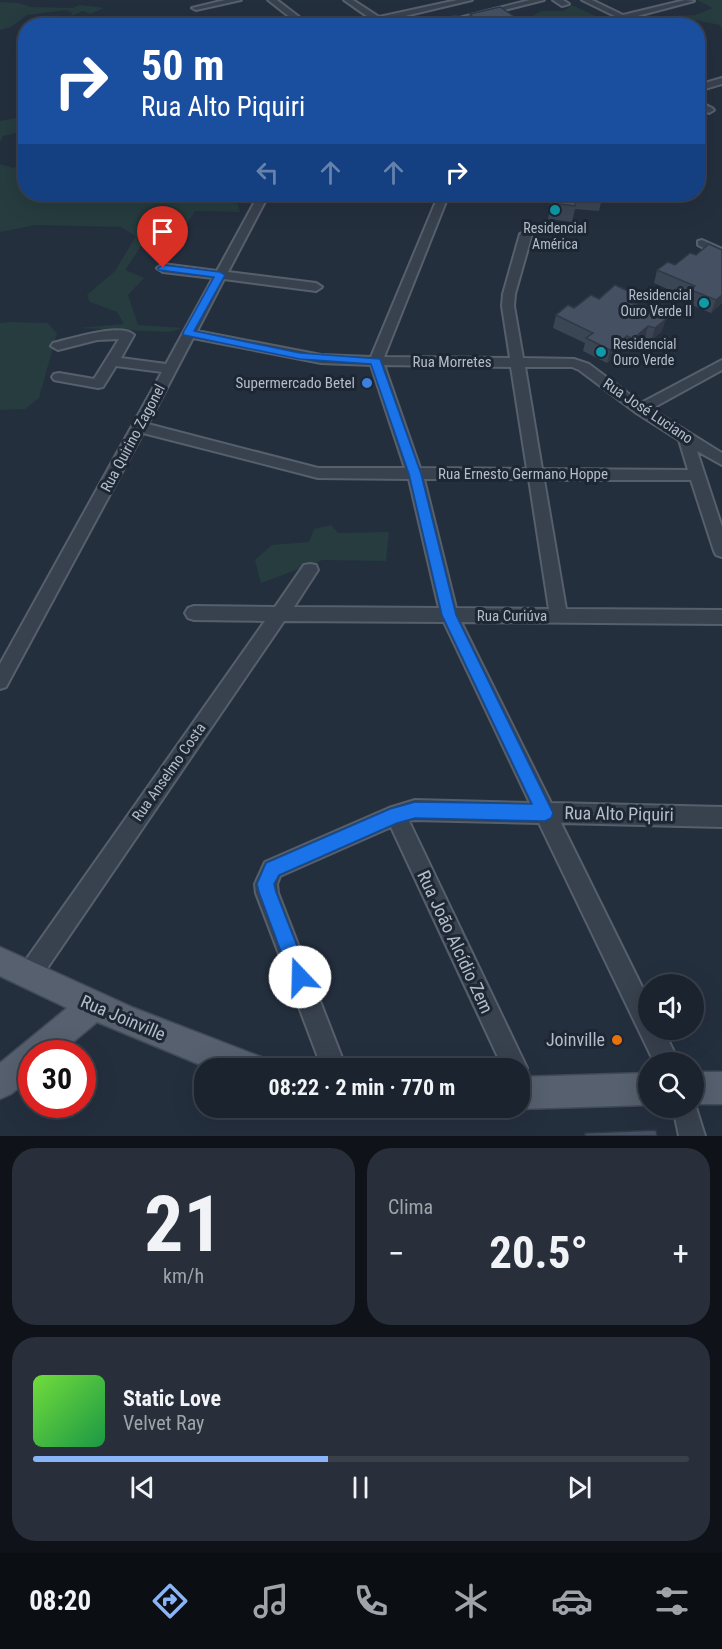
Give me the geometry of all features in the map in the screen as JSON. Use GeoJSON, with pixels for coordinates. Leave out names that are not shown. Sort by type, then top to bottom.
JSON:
{"type":"FeatureCollection","features":[{"type":"Feature","properties":{"kind":"main road","name":"Rua Joinville"},"geometry":{"type":"LineString","coordinates":[[0,961],[93,1006],[222,1058]]}},
{"type":"Feature","properties":{"kind":"main road"},"geometry":{"type":"LineString","coordinates":[[52,1040],[93,1006]]}},
{"type":"Feature","properties":{"kind":"main road"},"geometry":{"type":"LineString","coordinates":[[0,1083],[18,1068]]}},
{"type":"Feature","properties":{"kind":"main road"},"geometry":{"type":"LineString","coordinates":[[530,1083],[638,1088]]}},
{"type":"Feature","properties":{"kind":"main road"},"geometry":{"type":"LineString","coordinates":[[704,1088],[722,1088]]}},
{"type":"Feature","properties":{"kind":"street"},"geometry":{"type":"LineString","coordinates":[[196,8],[237,0]]}},
{"type":"Feature","properties":{"kind":"street"},"geometry":{"type":"LineString","coordinates":[[272,0],[296,18]]}},
{"type":"Feature","properties":{"kind":"street"},"geometry":{"type":"LineString","coordinates":[[348,0],[375,18]]}},
{"type":"Feature","properties":{"kind":"street"},"geometry":{"type":"LineString","coordinates":[[420,0],[443,13]]}},
{"type":"Feature","properties":{"kind":"street"},"geometry":{"type":"LineString","coordinates":[[387,18],[468,0]]}},
{"type":"Feature","properties":{"kind":"street"},"geometry":{"type":"LineString","coordinates":[[464,18],[540,0]]}},
{"type":"Feature","properties":{"kind":"street"},"geometry":{"type":"LineString","coordinates":[[557,0],[567,2],[575,0]]}},
{"type":"Feature","properties":{"kind":"street"},"geometry":{"type":"LineString","coordinates":[[586,0],[622,18],[690,1]]}},
{"type":"Feature","properties":{"kind":"street"},"geometry":{"type":"LineString","coordinates":[[645,5],[655,10]]}},
{"type":"Feature","properties":{"kind":"street"},"geometry":{"type":"LineString","coordinates":[[506,13],[515,18]]}},
{"type":"Feature","properties":{"kind":"street"},"geometry":{"type":"LineString","coordinates":[[705,86],[722,81]]}},
{"type":"Feature","properties":{"kind":"street"},"geometry":{"type":"LineString","coordinates":[[705,108],[709,110]]}},
{"type":"Feature","properties":{"kind":"street","name":"Rua Quirino Zagonel"},"geometry":{"type":"LineString","coordinates":[[0,681],[260,201]]}},
{"type":"Feature","properties":{"kind":"street"},"geometry":{"type":"LineString","coordinates":[[441,201],[376,361],[415,474],[449,615],[638,1004]]}},
{"type":"Feature","properties":{"kind":"street"},"geometry":{"type":"LineString","coordinates":[[526,234],[508,299],[559,616]]}},
{"type":"Feature","properties":{"kind":"street"},"geometry":{"type":"LineString","coordinates":[[702,243],[722,254]]}},
{"type":"Feature","properties":{"kind":"street"},"geometry":{"type":"LineString","coordinates":[[163,268],[316,287]]}},
{"type":"Feature","properties":{"kind":"street","name":"Rua Morretes"},"geometry":{"type":"LineString","coordinates":[[188,333],[300,356],[376,361],[574,363]]}},
{"type":"Feature","properties":{"kind":"street"},"geometry":{"type":"LineString","coordinates":[[58,346],[97,336],[128,335],[98,384],[59,377]]}},
{"type":"Feature","properties":{"kind":"street"},"geometry":{"type":"LineString","coordinates":[[112,361],[170,369]]}},
{"type":"Feature","properties":{"kind":"street","name":"Rua José Luciano"},"geometry":{"type":"LineString","coordinates":[[574,363],[585,367],[640,409],[722,459]]}},
{"type":"Feature","properties":{"kind":"street"},"geometry":{"type":"LineString","coordinates":[[640,409],[722,364]]}},
{"type":"Feature","properties":{"kind":"street","name":"Rua Ernesto Germano Hoppe"},"geometry":{"type":"LineString","coordinates":[[139,427],[303,470],[334,474],[698,475]]}},
{"type":"Feature","properties":{"kind":"street"},"geometry":{"type":"LineString","coordinates":[[685,437],[722,551]]}},
{"type":"Feature","properties":{"kind":"street","name":"Rua Anselmo Costa"},"geometry":{"type":"LineString","coordinates":[[29,975],[310,570]]}},
{"type":"Feature","properties":{"kind":"street","name":"Rua Curiúva"},"geometry":{"type":"LineString","coordinates":[[194,613],[722,617]]}},
{"type":"Feature","properties":{"kind":"street","name":"Rua Alto Piquiri"},"geometry":{"type":"LineString","coordinates":[[330,1058],[266,884],[272,869],[396,815],[426,809],[722,817]]}},
{"type":"Feature","properties":{"kind":"street","name":"Rua João Alcídio Zem"},"geometry":{"type":"LineString","coordinates":[[396,815],[509,1058]]}},
{"type":"Feature","properties":{"kind":"street"},"geometry":{"type":"LineString","coordinates":[[688,1118],[692,1136]]}},
{"type":"Feature","properties":{"kind":"green space"},"geometry":{"type":"Polygon","coordinates":[[[697,0],[722,0],[722,29],[720,25],[705,22],[705,18],[662,18],[695,15],[713,8],[697,0]]]}},
{"type":"Feature","properties":{"kind":"green space"},"geometry":{"type":"Polygon","coordinates":[[[0,2],[32,7],[72,8],[80,5],[104,8],[90,14],[83,11],[71,16],[72,13],[67,10],[27,15],[18,18],[18,22],[11,27],[0,30],[0,2]]]}},
{"type":"Feature","properties":{"kind":"green space"},"geometry":{"type":"Polygon","coordinates":[[[572,5],[600,18],[529,18],[541,11],[564,11],[572,5]]]}},
{"type":"Feature","properties":{"kind":"green space"},"geometry":{"type":"Polygon","coordinates":[[[18,117],[18,133],[3,136],[0,142],[0,121],[18,117]]]}},
{"type":"Feature","properties":{"kind":"green space"},"geometry":{"type":"Polygon","coordinates":[[[0,164],[13,168],[18,166],[18,201],[224,201],[238,204],[240,212],[195,211],[182,232],[151,231],[125,270],[144,278],[128,295],[138,325],[182,328],[170,332],[79,328],[124,324],[117,312],[90,302],[87,295],[115,271],[136,236],[121,227],[35,225],[0,232],[0,164]]]}},
{"type":"Feature","properties":{"kind":"green space"},"geometry":{"type":"Polygon","coordinates":[[[0,323],[47,323],[57,333],[39,398],[25,409],[0,410],[0,323]]]}},
{"type":"Feature","properties":{"kind":"green space"},"geometry":{"type":"Polygon","coordinates":[[[331,525],[338,533],[389,532],[386,561],[323,560],[261,583],[255,560],[272,545],[309,542],[314,529],[331,525]]]}},
{"type":"Feature","properties":{"kind":"building"},"geometry":{"type":"Polygon","coordinates":[[[500,7],[516,18],[474,18],[470,14],[500,7]]]}},
{"type":"Feature","properties":{"kind":"building"},"geometry":{"type":"Polygon","coordinates":[[[551,201],[576,201],[575,206],[551,203],[551,201]]]}},
{"type":"Feature","properties":{"kind":"building"},"geometry":{"type":"Polygon","coordinates":[[[709,244],[722,250],[722,295],[716,300],[691,290],[695,286],[657,270],[668,262],[675,265],[690,253],[696,255],[709,244]]]}},
{"type":"Feature","properties":{"kind":"building"},"geometry":{"type":"Polygon","coordinates":[[[615,285],[639,296],[631,303],[666,319],[655,328],[648,326],[633,339],[627,336],[610,350],[586,338],[593,333],[556,315],[568,305],[574,308],[591,295],[599,299],[615,285]]]}},
{"type":"Feature","properties":{"kind":"building"},"geometry":{"type":"Polygon","coordinates":[[[656,1130],[657,1136],[585,1136],[585,1133],[656,1130]]]}},
{"type":"Feature","properties":{"kind":"place","name":"Residencial América"},"geometry":{"type":"Point","coordinates":[555,210]}},
{"type":"Feature","properties":{"kind":"place","name":"Residencial Ouro Verde II"},"geometry":{"type":"Point","coordinates":[704,303]}},
{"type":"Feature","properties":{"kind":"place","name":"Residencial Ouro Verde"},"geometry":{"type":"Point","coordinates":[601,352]}},
{"type":"Feature","properties":{"kind":"place","name":"Supermercado Betel"},"geometry":{"type":"Point","coordinates":[367,383]}},
{"type":"Feature","properties":{"kind":"place","name":"Joinville"},"geometry":{"type":"Point","coordinates":[617,1040]}},
{"type":"Feature","properties":{"kind":"route"},"geometry":{"type":"LineString","coordinates":[[163,268],[220,275],[188,333],[300,356],[376,361],[415,474],[449,615],[545,813],[415,810],[396,815],[272,869],[266,884],[267,892],[300,977]]}}]}
